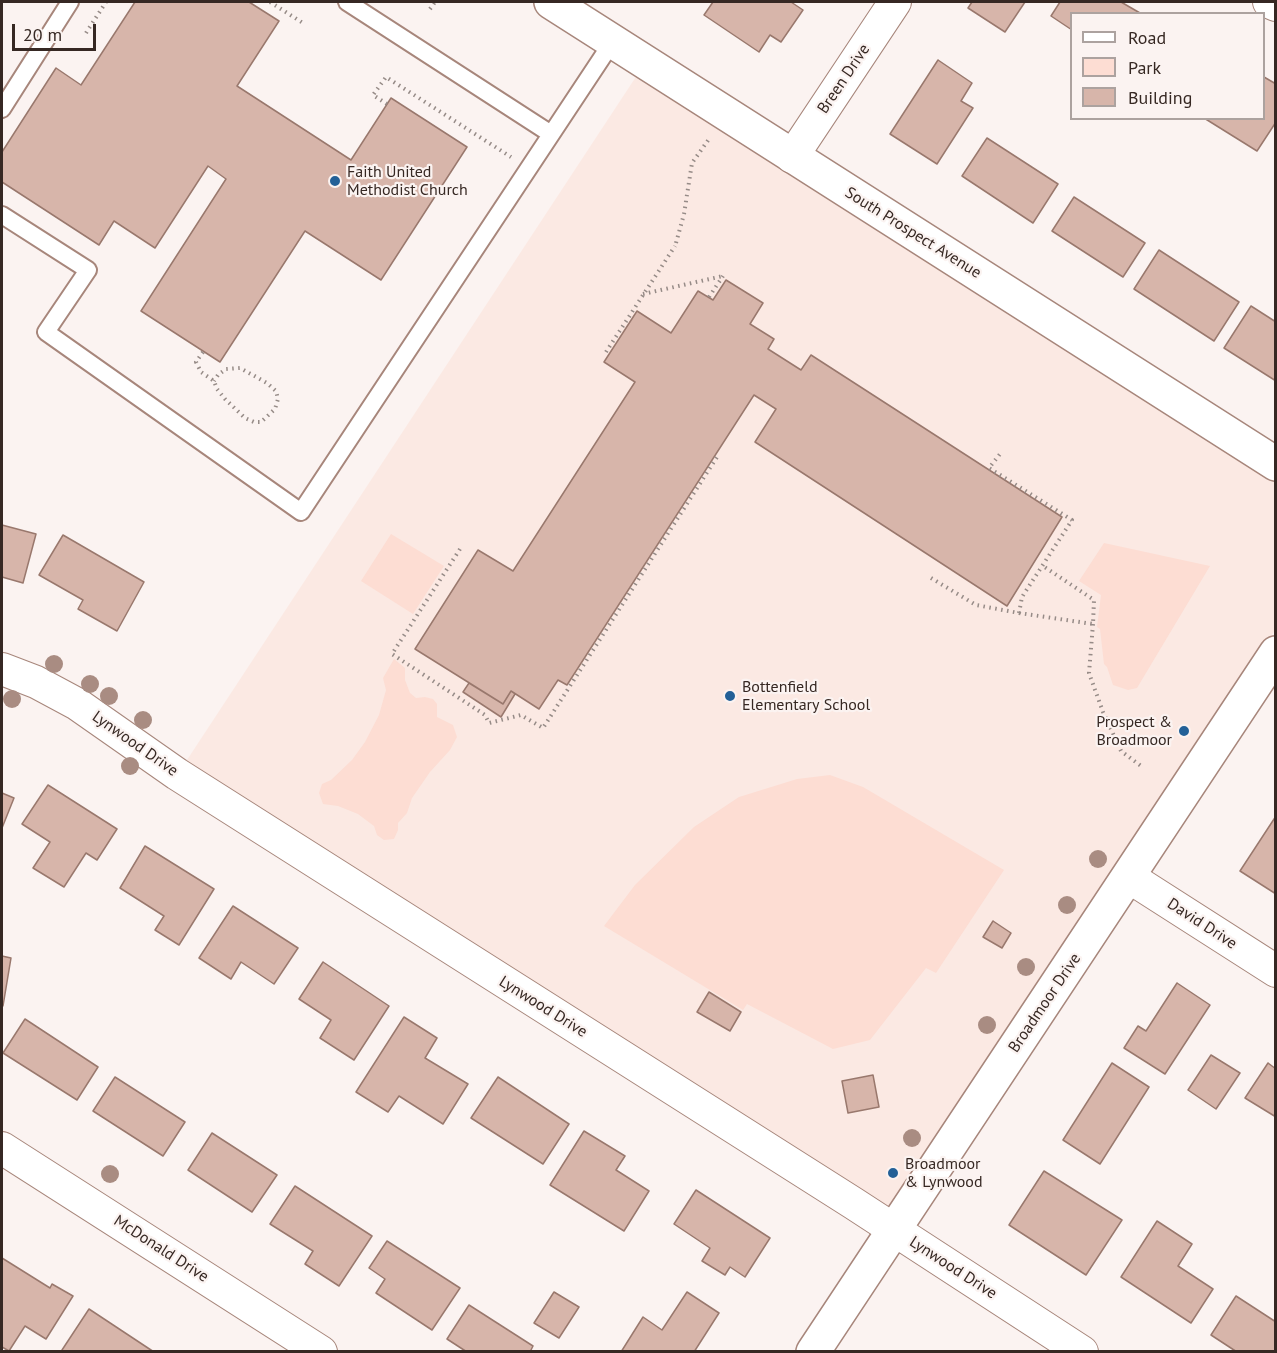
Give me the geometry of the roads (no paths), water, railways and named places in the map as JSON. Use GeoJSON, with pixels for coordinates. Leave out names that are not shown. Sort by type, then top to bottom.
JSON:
{"type":"FeatureCollection","features":[{"type":"Feature","properties":{"kind":"main road","name":"South Prospect Avenue"},"geometry":{"type":"LineString","coordinates":[[551,2],[1275,464]]}},
{"type":"Feature","properties":{"kind":"main road","name":"Broadmoor Drive"},"geometry":{"type":"LineString","coordinates":[[813,1352],[1275,653]]}},
{"type":"Feature","properties":{"kind":"street","name":"Breen Drive"},"geometry":{"type":"LineString","coordinates":[[792,157],[895,2]]}},
{"type":"Feature","properties":{"kind":"street"},"geometry":{"type":"LineString","coordinates":[[1269,2],[1275,5]]}},
{"type":"Feature","properties":{"kind":"street","name":"Lynwood Drive"},"geometry":{"type":"LineString","coordinates":[[2,669],[36,682],[77,704],[177,774],[1082,1352]]}},
{"type":"Feature","properties":{"kind":"street","name":"David Drive"},"geometry":{"type":"LineString","coordinates":[[1129,877],[1275,971]]}},
{"type":"Feature","properties":{"kind":"street","name":"McDonald Drive"},"geometry":{"type":"LineString","coordinates":[[2,1148],[321,1352]]}},
{"type":"Feature","properties":{"kind":"lane"},"geometry":{"type":"LineString","coordinates":[[2,107],[70,2]]}},
{"type":"Feature","properties":{"kind":"lane"},"geometry":{"type":"LineString","coordinates":[[347,2],[551,134]]}},
{"type":"Feature","properties":{"kind":"lane"},"geometry":{"type":"LineString","coordinates":[[2,215],[88,270],[46,332],[301,512],[613,41]]}},
{"type":"Feature","properties":{"kind":"place","name":"Faith United Methodist Church"},"geometry":{"type":"Point","coordinates":[335,181]}},
{"type":"Feature","properties":{"kind":"place","name":"Bottenfield Elementary School"},"geometry":{"type":"Point","coordinates":[730,696]}},
{"type":"Feature","properties":{"kind":"place","name":"Prospect & Broadmoor"},"geometry":{"type":"Point","coordinates":[1184,731]}},
{"type":"Feature","properties":{"kind":"place","name":"Broadmoor & Lynwood"},"geometry":{"type":"Point","coordinates":[893,1173]}}]}
